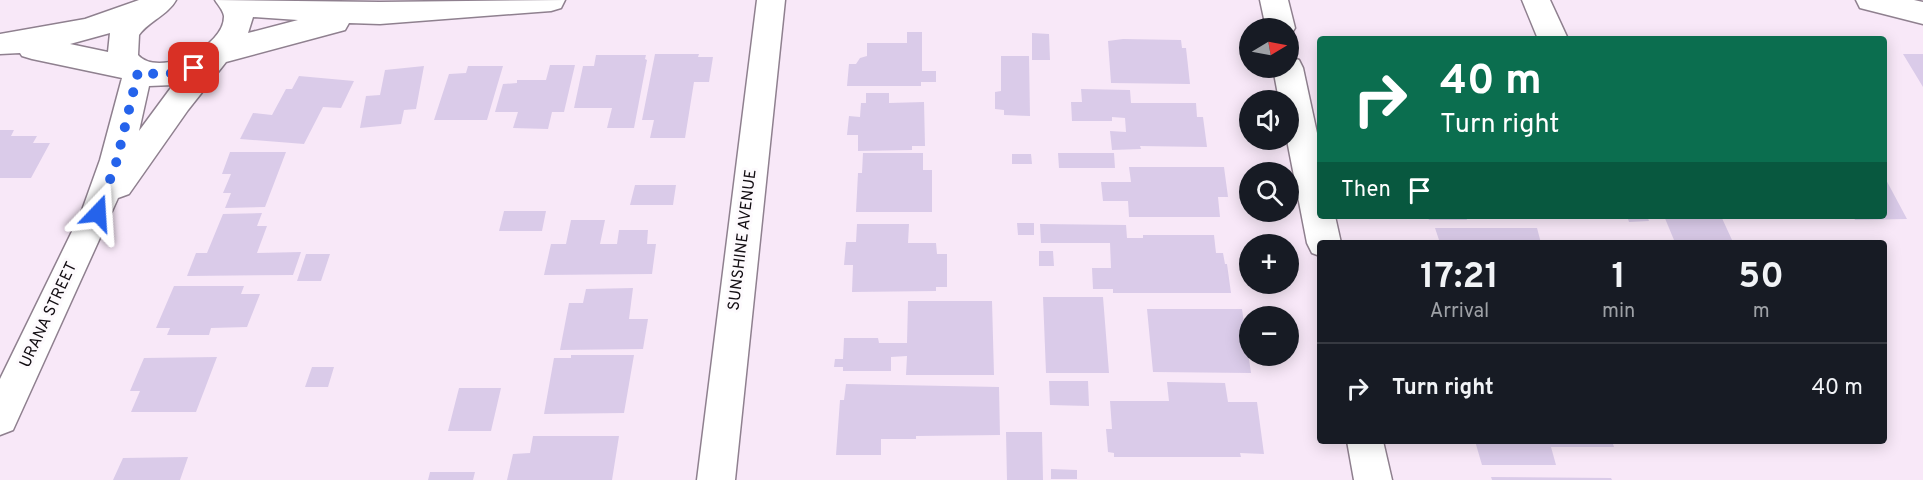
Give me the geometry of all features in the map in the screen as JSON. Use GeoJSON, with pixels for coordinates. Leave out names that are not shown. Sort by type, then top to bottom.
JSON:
{"type":"FeatureCollection","features":[{"type":"Feature","properties":{"kind":"street"},"geometry":{"type":"LineString","coordinates":[[232,2],[264,8],[380,13],[551,0]]}},
{"type":"Feature","properties":{"kind":"street","name":"SUNSHINE AVENUE"},"geometry":{"type":"LineString","coordinates":[[716,480],[771,0]]}},
{"type":"Feature","properties":{"kind":"street"},"geometry":{"type":"LineString","coordinates":[[1274,0],[1278,18]]}},
{"type":"Feature","properties":{"kind":"street"},"geometry":{"type":"LineString","coordinates":[[1536,0],[1552,36]]}},
{"type":"Feature","properties":{"kind":"street"},"geometry":{"type":"LineString","coordinates":[[1870,0],[1923,13]]}},
{"type":"Feature","properties":{"kind":"street","name":"URANA STREET"},"geometry":{"type":"LineString","coordinates":[[98,213],[177,101],[234,35],[238,24],[238,14],[232,2]]}},
{"type":"Feature","properties":{"kind":"street"},"geometry":{"type":"LineString","coordinates":[[135,70],[123,59],[122,39],[129,27],[155,4]]}},
{"type":"Feature","properties":{"kind":"street"},"geometry":{"type":"LineString","coordinates":[[2,44],[87,30],[155,4]]}},
{"type":"Feature","properties":{"kind":"street"},"geometry":{"type":"LineString","coordinates":[[2,44],[75,55],[150,75],[177,74],[215,56],[326,24],[380,13]]}},
{"type":"Feature","properties":{"kind":"street","name":"URANA STREET"},"geometry":{"type":"LineString","coordinates":[[0,418],[98,213],[117,160],[135,70]]}},
{"type":"Feature","properties":{"kind":"street"},"geometry":{"type":"LineString","coordinates":[[1290,78],[1317,209]]}},
{"type":"Feature","properties":{"kind":"street"},"geometry":{"type":"LineString","coordinates":[[1319,219],[1323,240]]}},
{"type":"Feature","properties":{"kind":"street"},"geometry":{"type":"LineString","coordinates":[[1366,444],[1373,480]]}},
{"type":"Feature","properties":{"kind":"building"},"geometry":{"type":"Polygon","coordinates":[[[907,32],[922,32],[922,71],[936,71],[936,82],[921,82],[921,86],[847,86],[849,64],[856,64],[860,58],[867,56],[867,43],[907,43],[907,32]]]}},
{"type":"Feature","properties":{"kind":"building"},"geometry":{"type":"Polygon","coordinates":[[[1032,33],[1049,34],[1050,60],[1032,60],[1032,33]]]}},
{"type":"Feature","properties":{"kind":"building"},"geometry":{"type":"Polygon","coordinates":[[[1181,40],[1182,48],[1186,48],[1190,84],[1111,83],[1108,41],[1181,40]]]}},
{"type":"Feature","properties":{"kind":"building"},"geometry":{"type":"Polygon","coordinates":[[[655,54],[699,54],[698,57],[713,57],[709,82],[694,82],[685,138],[650,138],[654,120],[642,120],[655,54]]]}},
{"type":"Feature","properties":{"kind":"building"},"geometry":{"type":"Polygon","coordinates":[[[1903,54],[1923,54],[1923,87],[1903,54]]]}},
{"type":"Feature","properties":{"kind":"building"},"geometry":{"type":"Polygon","coordinates":[[[596,55],[646,55],[634,128],[607,128],[612,108],[574,108],[583,66],[594,66],[596,55]]]}},
{"type":"Feature","properties":{"kind":"building"},"geometry":{"type":"Polygon","coordinates":[[[1001,56],[1029,56],[1030,116],[1004,115],[1004,110],[995,109],[995,92],[1001,91],[1001,56]]]}},
{"type":"Feature","properties":{"kind":"building"},"geometry":{"type":"Polygon","coordinates":[[[550,65],[575,65],[564,112],[552,112],[548,129],[513,128],[518,112],[495,112],[503,84],[517,83],[517,80],[546,80],[550,65]]]}},
{"type":"Feature","properties":{"kind":"building"},"geometry":{"type":"Polygon","coordinates":[[[424,66],[416,109],[404,110],[401,124],[360,128],[366,96],[380,95],[385,70],[424,66]]]}},
{"type":"Feature","properties":{"kind":"building"},"geometry":{"type":"Polygon","coordinates":[[[468,66],[503,66],[487,120],[434,120],[449,74],[466,73],[468,66]]]}},
{"type":"Feature","properties":{"kind":"building"},"geometry":{"type":"Polygon","coordinates":[[[299,76],[354,81],[341,108],[323,107],[304,144],[240,139],[253,113],[272,115],[286,89],[292,89],[299,76]]]}},
{"type":"Feature","properties":{"kind":"building"},"geometry":{"type":"Polygon","coordinates":[[[1081,89],[1130,90],[1131,103],[1196,103],[1197,117],[1203,117],[1207,147],[1140,146],[1141,149],[1112,150],[1110,131],[1126,132],[1125,118],[1112,117],[1112,121],[1072,121],[1071,102],[1082,102],[1081,89]]]}},
{"type":"Feature","properties":{"kind":"building"},"geometry":{"type":"Polygon","coordinates":[[[866,93],[889,93],[889,103],[924,102],[925,146],[912,146],[912,150],[858,151],[858,135],[847,135],[849,116],[860,117],[861,103],[866,103],[866,93]]]}},
{"type":"Feature","properties":{"kind":"building"},"geometry":{"type":"Polygon","coordinates":[[[0,130],[14,130],[11,136],[37,136],[33,143],[50,143],[31,178],[0,178],[0,130]]]}},
{"type":"Feature","properties":{"kind":"building"},"geometry":{"type":"Polygon","coordinates":[[[230,152],[286,152],[265,207],[225,208],[231,193],[223,193],[231,174],[222,174],[230,152]]]}},
{"type":"Feature","properties":{"kind":"building"},"geometry":{"type":"Polygon","coordinates":[[[863,153],[923,153],[923,170],[932,170],[932,212],[856,212],[858,173],[862,173],[863,153]]]}},
{"type":"Feature","properties":{"kind":"building"},"geometry":{"type":"Polygon","coordinates":[[[1058,153],[1114,153],[1115,168],[1059,168],[1058,153]]]}},
{"type":"Feature","properties":{"kind":"building"},"geometry":{"type":"Polygon","coordinates":[[[1012,154],[1031,154],[1032,164],[1012,164],[1012,154]]]}},
{"type":"Feature","properties":{"kind":"building"},"geometry":{"type":"Polygon","coordinates":[[[1129,167],[1224,167],[1228,197],[1218,197],[1220,217],[1129,217],[1128,201],[1103,201],[1101,182],[1131,182],[1129,167]]]}},
{"type":"Feature","properties":{"kind":"building"},"geometry":{"type":"Polygon","coordinates":[[[1887,182],[1907,219],[1855,220],[1887,219],[1887,182]]]}},
{"type":"Feature","properties":{"kind":"building"},"geometry":{"type":"Polygon","coordinates":[[[635,185],[676,185],[673,205],[630,205],[635,185]]]}},
{"type":"Feature","properties":{"kind":"building"},"geometry":{"type":"Polygon","coordinates":[[[504,211],[546,211],[542,231],[499,231],[504,211]]]}},
{"type":"Feature","properties":{"kind":"building"},"geometry":{"type":"Polygon","coordinates":[[[262,213],[257,226],[267,226],[257,253],[301,252],[293,275],[187,276],[196,253],[207,253],[223,214],[262,213]]]}},
{"type":"Feature","properties":{"kind":"building"},"geometry":{"type":"Polygon","coordinates":[[[1428,219],[1467,220],[1429,220],[1428,219]]]}},
{"type":"Feature","properties":{"kind":"building"},"geometry":{"type":"Polygon","coordinates":[[[1628,219],[1648,219],[1649,221],[1629,222],[1628,219]]]}},
{"type":"Feature","properties":{"kind":"building"},"geometry":{"type":"Polygon","coordinates":[[[1665,219],[1722,219],[1732,240],[1674,240],[1665,219]]]}},
{"type":"Feature","properties":{"kind":"building"},"geometry":{"type":"Polygon","coordinates":[[[571,220],[605,220],[600,244],[617,244],[619,230],[648,230],[647,244],[656,244],[652,274],[544,275],[551,244],[566,244],[571,220]]]}},
{"type":"Feature","properties":{"kind":"building"},"geometry":{"type":"Polygon","coordinates":[[[1017,223],[1034,223],[1034,235],[1018,235],[1017,223]]]}},
{"type":"Feature","properties":{"kind":"building"},"geometry":{"type":"Polygon","coordinates":[[[857,224],[909,224],[908,243],[936,243],[937,254],[947,254],[947,287],[936,287],[936,291],[852,292],[853,265],[844,265],[846,242],[856,242],[857,224]]]}},
{"type":"Feature","properties":{"kind":"building"},"geometry":{"type":"Polygon","coordinates":[[[1040,224],[1126,225],[1127,238],[1143,238],[1143,235],[1214,235],[1216,253],[1223,253],[1225,264],[1227,264],[1231,293],[1113,293],[1113,289],[1093,289],[1092,268],[1111,268],[1110,243],[1041,243],[1040,224]]]}},
{"type":"Feature","properties":{"kind":"building"},"geometry":{"type":"Polygon","coordinates":[[[1435,228],[1537,228],[1540,240],[1439,240],[1435,228]]]}},
{"type":"Feature","properties":{"kind":"building"},"geometry":{"type":"Polygon","coordinates":[[[1039,251],[1053,251],[1054,266],[1039,266],[1039,251]]]}},
{"type":"Feature","properties":{"kind":"building"},"geometry":{"type":"Polygon","coordinates":[[[306,254],[330,254],[321,281],[297,281],[306,254]]]}},
{"type":"Feature","properties":{"kind":"building"},"geometry":{"type":"Polygon","coordinates":[[[174,286],[244,286],[241,294],[260,294],[247,327],[211,328],[209,335],[167,335],[170,328],[156,328],[174,286]]]}},
{"type":"Feature","properties":{"kind":"building"},"geometry":{"type":"Polygon","coordinates":[[[633,288],[629,319],[648,319],[643,349],[560,350],[569,303],[583,303],[586,289],[633,288]]]}},
{"type":"Feature","properties":{"kind":"building"},"geometry":{"type":"Polygon","coordinates":[[[1043,297],[1103,297],[1109,373],[1046,373],[1043,297]]]}},
{"type":"Feature","properties":{"kind":"building"},"geometry":{"type":"Polygon","coordinates":[[[908,301],[992,301],[994,375],[906,375],[907,356],[891,357],[891,371],[843,371],[843,367],[834,367],[835,359],[843,359],[844,338],[878,338],[879,343],[907,343],[908,301]]]}},
{"type":"Feature","properties":{"kind":"building"},"geometry":{"type":"Polygon","coordinates":[[[1147,309],[1239,309],[1239,366],[1250,366],[1251,373],[1153,372],[1147,309]]]}},
{"type":"Feature","properties":{"kind":"building"},"geometry":{"type":"Polygon","coordinates":[[[571,355],[634,355],[624,413],[544,414],[554,358],[571,358],[571,355]]]}},
{"type":"Feature","properties":{"kind":"building"},"geometry":{"type":"Polygon","coordinates":[[[217,357],[196,412],[131,412],[140,391],[130,391],[144,358],[217,357]]]}},
{"type":"Feature","properties":{"kind":"building"},"geometry":{"type":"Polygon","coordinates":[[[312,367],[334,367],[328,387],[305,387],[312,367]]]}},
{"type":"Feature","properties":{"kind":"building"},"geometry":{"type":"Polygon","coordinates":[[[1049,381],[1088,381],[1089,406],[1050,405],[1049,381]]]}},
{"type":"Feature","properties":{"kind":"building"},"geometry":{"type":"Polygon","coordinates":[[[1167,382],[1225,383],[1228,402],[1257,402],[1264,454],[1240,453],[1241,457],[1114,457],[1114,453],[1108,452],[1106,429],[1112,429],[1110,401],[1169,401],[1167,382]]]}},
{"type":"Feature","properties":{"kind":"building"},"geometry":{"type":"Polygon","coordinates":[[[846,384],[999,387],[1000,435],[916,436],[916,439],[881,439],[881,455],[836,455],[840,400],[844,400],[846,384]]]}},
{"type":"Feature","properties":{"kind":"building"},"geometry":{"type":"Polygon","coordinates":[[[459,388],[501,388],[491,431],[448,431],[459,388]]]}},
{"type":"Feature","properties":{"kind":"building"},"geometry":{"type":"Polygon","coordinates":[[[1006,432],[1042,432],[1043,480],[1007,480],[1006,432]]]}},
{"type":"Feature","properties":{"kind":"building"},"geometry":{"type":"Polygon","coordinates":[[[533,436],[619,436],[612,480],[507,480],[513,454],[530,453],[533,436]]]}},
{"type":"Feature","properties":{"kind":"building"},"geometry":{"type":"Polygon","coordinates":[[[1476,444],[1613,444],[1614,447],[1551,447],[1556,465],[1482,465],[1476,444]]]}},
{"type":"Feature","properties":{"kind":"building"},"geometry":{"type":"Polygon","coordinates":[[[188,457],[180,480],[113,480],[123,458],[188,457]]]}},
{"type":"Feature","properties":{"kind":"building"},"geometry":{"type":"Polygon","coordinates":[[[1051,469],[1077,470],[1077,479],[1051,479],[1051,469]]]}},
{"type":"Feature","properties":{"kind":"building"},"geometry":{"type":"Polygon","coordinates":[[[430,472],[475,472],[473,480],[428,480],[430,472]]]}},
{"type":"Feature","properties":{"kind":"building"},"geometry":{"type":"Polygon","coordinates":[[[1491,477],[1611,478],[1612,480],[1492,480],[1491,477]]]}},
{"type":"Feature","properties":{"kind":"route"},"geometry":{"type":"LineString","coordinates":[[98,213],[117,160],[138,72],[163,75],[177,74],[194,68]]}}]}
